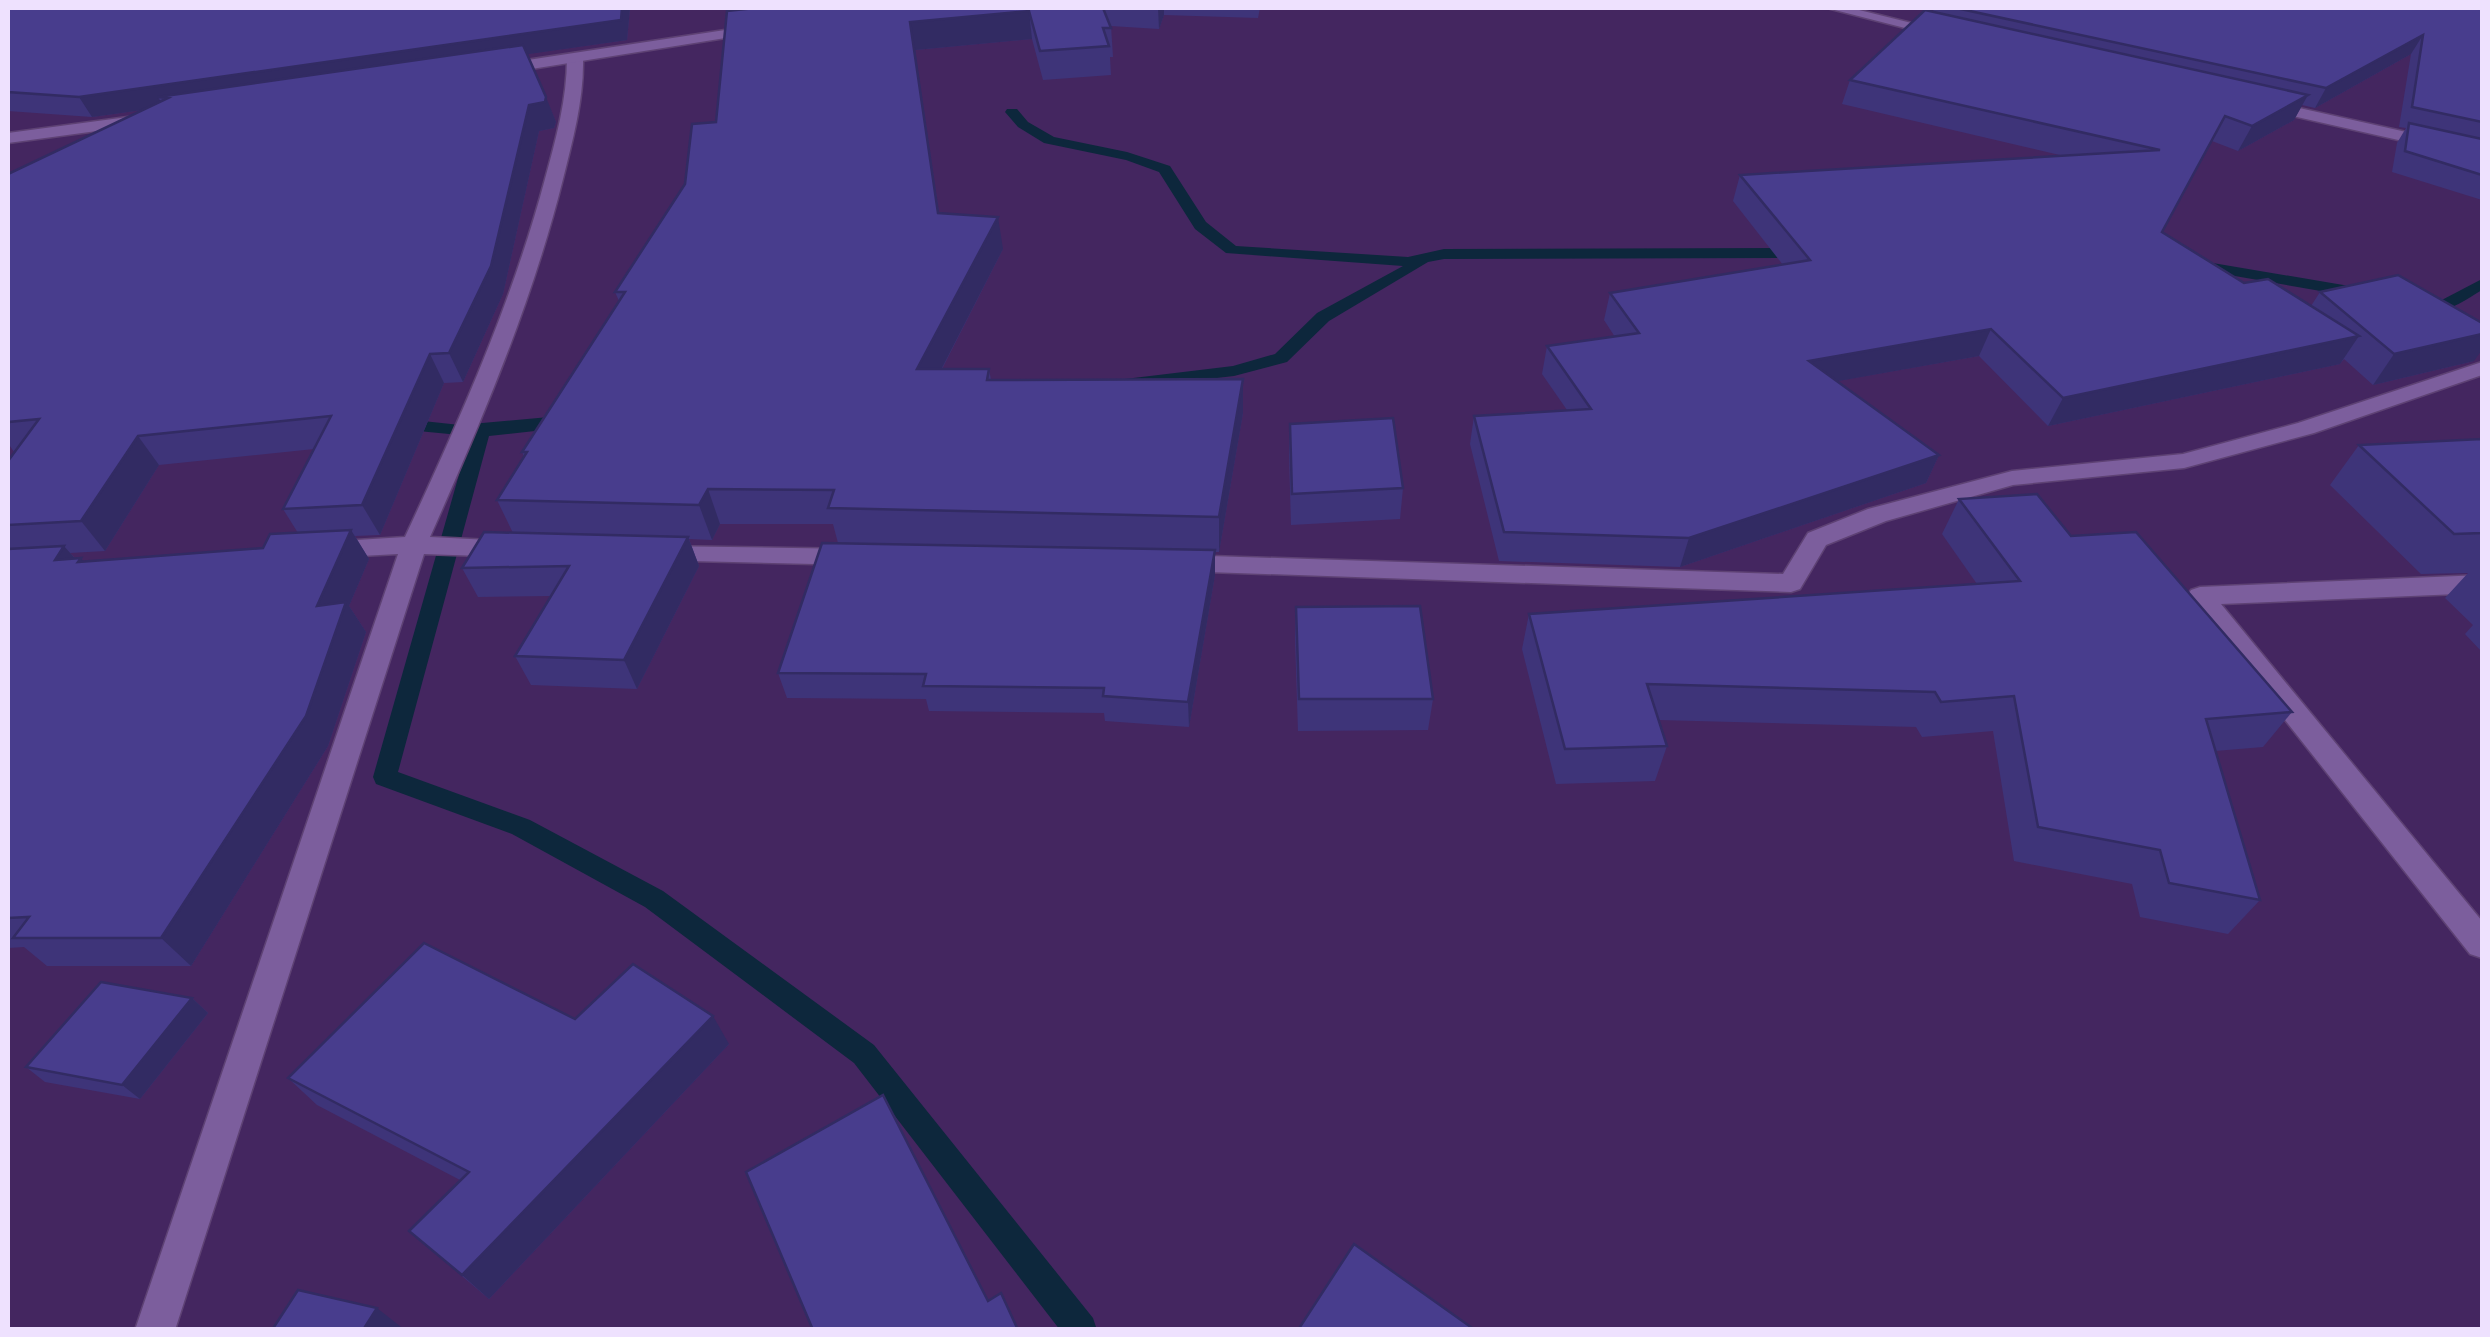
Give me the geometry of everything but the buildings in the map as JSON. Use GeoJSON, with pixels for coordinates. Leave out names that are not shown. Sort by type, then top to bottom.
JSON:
{"type":"FeatureCollection","features":[{"type":"Feature","properties":{"kind":"street"},"geometry":{"type":"LineString","coordinates":[[1834,8],[1966,38]]}},
{"type":"Feature","properties":{"kind":"street"},"geometry":{"type":"LineString","coordinates":[[478,72],[784,26]]}},
{"type":"Feature","properties":{"kind":"street"},"geometry":{"type":"LineString","coordinates":[[155,1330],[414,545],[461,443],[540,238],[570,108],[575,58]]}},
{"type":"Feature","properties":{"kind":"street"},"geometry":{"type":"LineString","coordinates":[[2237,99],[2482,154]]}},
{"type":"Feature","properties":{"kind":"street"},"geometry":{"type":"LineString","coordinates":[[8,138],[170,116]]}},
{"type":"Feature","properties":{"kind":"street"},"geometry":{"type":"LineString","coordinates":[[1163,563],[1791,583],[1817,539],[1876,515],[2012,478],[2184,461],[2306,428],[2482,368]]}},
{"type":"Feature","properties":{"kind":"street"},"geometry":{"type":"LineString","coordinates":[[304,552],[414,545],[541,550]]}},
{"type":"Feature","properties":{"kind":"street"},"geometry":{"type":"LineString","coordinates":[[636,553],[890,558]]}},
{"type":"Feature","properties":{"kind":"street"},"geometry":{"type":"LineString","coordinates":[[2482,584],[2200,596],[2482,944]]}},
{"type":"Feature","properties":{"kind":"waterway"},"geometry":{"type":"LineString","coordinates":[[1012,112],[1036,134],[1049,140],[1127,156],[1165,169],[1200,226],[1232,250],[1408,262],[1444,254],[1801,253]]}},
{"type":"Feature","properties":{"kind":"waterway"},"geometry":{"type":"LineString","coordinates":[[1131,383],[1234,371],[1281,358],[1323,317],[1421,263]]}},
{"type":"Feature","properties":{"kind":"waterway"},"geometry":{"type":"LineString","coordinates":[[2195,265],[2361,293]]}},
{"type":"Feature","properties":{"kind":"waterway"},"geometry":{"type":"LineString","coordinates":[[2422,304],[2441,307],[2482,284]]}},
{"type":"Feature","properties":{"kind":"waterway"},"geometry":{"type":"LineString","coordinates":[[401,418],[438,430],[460,431],[571,421]]}},
{"type":"Feature","properties":{"kind":"waterway"},"geometry":{"type":"LineString","coordinates":[[481,430],[385,777],[521,827],[654,899],[864,1054],[1081,1330]]}}]}
